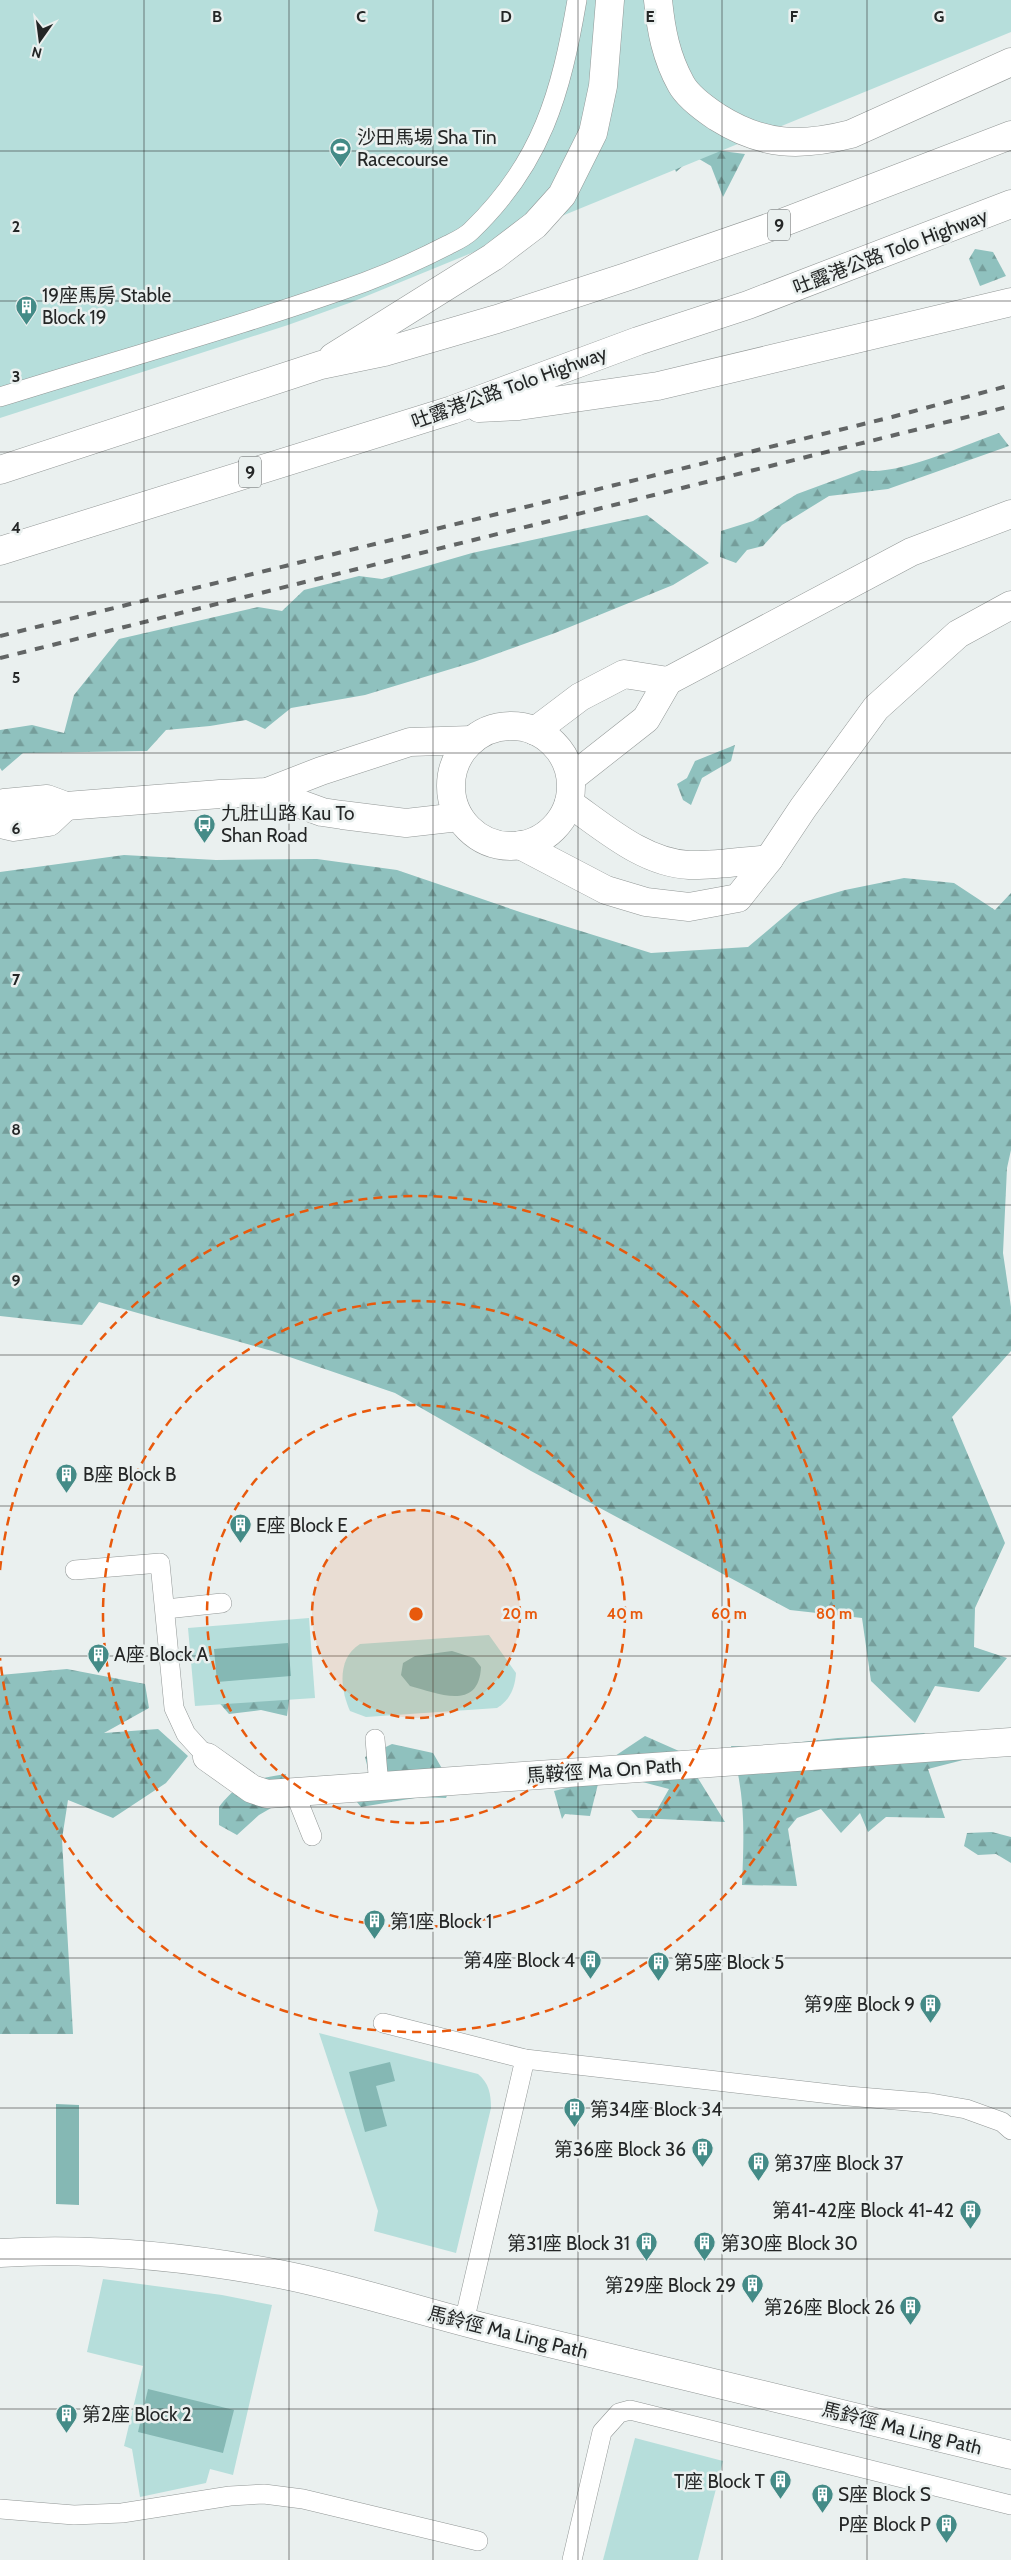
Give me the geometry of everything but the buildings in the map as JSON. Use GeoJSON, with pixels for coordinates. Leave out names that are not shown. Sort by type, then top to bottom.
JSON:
{"type":"FeatureCollection","features":[{"type":"Feature","properties":{"kind":"main road"},"geometry":{"type":"LineString","coordinates":[[321,365],[508,246],[536,225],[562,195],[593,133],[603,86],[610,0]]}},
{"type":"Feature","properties":{"kind":"main road"},"geometry":{"type":"LineString","coordinates":[[658,0],[662,36],[682,86],[706,110],[733,127],[765,140],[794,143],[824,141],[851,134],[1011,62]]}},
{"type":"Feature","properties":{"kind":"main road","name":"9"},"geometry":{"type":"LineString","coordinates":[[0,470],[321,365],[384,352],[506,316],[617,280],[779,224],[1011,135]]}},
{"type":"Feature","properties":{"kind":"main road","name":"吐露港公路 Tolo Highway"},"geometry":{"type":"LineString","coordinates":[[0,551],[452,410],[638,340],[756,302],[1011,204]]}},
{"type":"Feature","properties":{"kind":"main road"},"geometry":{"type":"LineString","coordinates":[[452,410],[519,406],[658,386],[1011,302]]}},
{"type":"Feature","properties":{"kind":"main road"},"geometry":{"type":"LineString","coordinates":[[570,791],[613,742],[646,719],[668,681],[911,552],[1011,514]]}},
{"type":"Feature","properties":{"kind":"main road"},"geometry":{"type":"LineString","coordinates":[[520,845],[606,890],[646,902],[689,907],[738,898],[769,859],[803,808],[876,708],[958,634],[1011,605]]}},
{"type":"Feature","properties":{"kind":"main road"},"geometry":{"type":"LineString","coordinates":[[535,731],[580,696],[624,674],[668,681]]}},
{"type":"Feature","properties":{"kind":"main road"},"geometry":{"type":"LineString","coordinates":[[504,726],[535,731],[558,748],[567,765],[570,791],[562,818],[551,831],[536,840],[520,845],[500,844],[483,839],[459,817],[453,803],[450,782],[458,757],[472,740],[486,731],[504,726]]}},
{"type":"Feature","properties":{"kind":"main road"},"geometry":{"type":"LineString","coordinates":[[0,806],[4,803],[47,799],[66,806],[266,792],[321,771],[410,742],[472,740]]}},
{"type":"Feature","properties":{"kind":"main road"},"geometry":{"type":"LineString","coordinates":[[570,791],[614,834],[661,860],[688,865],[769,859]]}},
{"type":"Feature","properties":{"kind":"main road"},"geometry":{"type":"LineString","coordinates":[[266,792],[322,812],[342,815],[406,823],[459,817]]}},
{"type":"Feature","properties":{"kind":"main road"},"geometry":{"type":"LineString","coordinates":[[0,824],[14,827],[49,822],[66,806]]}},
{"type":"Feature","properties":{"kind":"main road","name":"馬鞍徑 Ma On Path"},"geometry":{"type":"LineString","coordinates":[[207,1757],[252,1789],[267,1794],[1011,1742]]}},
{"type":"Feature","properties":{"kind":"main road","name":"馬鈴徑 Ma Ling Path"},"geometry":{"type":"LineString","coordinates":[[0,2253],[50,2250],[98,2252],[194,2260],[286,2276],[464,2322],[1011,2455]]}},
{"type":"Feature","properties":{"kind":"lane"},"geometry":{"type":"LineString","coordinates":[[0,397],[326,296],[410,265],[470,233],[509,190],[535,150],[555,101],[568,51],[578,0]]}},
{"type":"Feature","properties":{"kind":"lane"},"geometry":{"type":"LineString","coordinates":[[75,1570],[160,1562],[174,1708],[186,1734],[207,1757]]}},
{"type":"Feature","properties":{"kind":"lane"},"geometry":{"type":"LineString","coordinates":[[166,1609],[222,1603]]}},
{"type":"Feature","properties":{"kind":"lane"},"geometry":{"type":"LineString","coordinates":[[375,1739],[379,1786]]}},
{"type":"Feature","properties":{"kind":"lane"},"geometry":{"type":"LineString","coordinates":[[294,1791],[300,1812],[312,1836]]}},
{"type":"Feature","properties":{"kind":"lane"},"geometry":{"type":"LineString","coordinates":[[383,2023],[525,2059],[848,2096],[931,2103],[966,2109],[1002,2122],[1011,2130]]}},
{"type":"Feature","properties":{"kind":"lane"},"geometry":{"type":"LineString","coordinates":[[464,2322],[525,2059]]}},
{"type":"Feature","properties":{"kind":"lane"},"geometry":{"type":"LineString","coordinates":[[572,2560],[602,2432],[619,2413],[630,2410],[1011,2505]]}},
{"type":"Feature","properties":{"kind":"lane"},"geometry":{"type":"LineString","coordinates":[[0,2509],[74,2515],[122,2513],[230,2496],[264,2494],[304,2498],[478,2541]]}},
{"type":"Feature","properties":{"kind":"green space"},"geometry":{"type":"Polygon","coordinates":[[[663,137],[696,139],[722,151],[745,154],[723,197],[711,166],[694,156],[676,172],[663,137]]]}},
{"type":"Feature","properties":{"kind":"green space"},"geometry":{"type":"Polygon","coordinates":[[[975,249],[993,252],[1006,276],[980,286],[969,259],[975,249]]]}},
{"type":"Feature","properties":{"kind":"green space"},"geometry":{"type":"Polygon","coordinates":[[[999,433],[1009,446],[888,489],[829,496],[782,525],[763,546],[747,550],[736,563],[720,557],[721,531],[753,521],[797,494],[862,470],[876,471],[911,465],[999,433]]]}},
{"type":"Feature","properties":{"kind":"green space"},"geometry":{"type":"Polygon","coordinates":[[[647,515],[709,563],[673,585],[555,633],[474,662],[365,695],[291,708],[265,729],[246,720],[166,730],[147,751],[23,753],[2,771],[0,768],[0,730],[32,725],[64,733],[74,695],[119,639],[258,607],[282,611],[304,590],[359,576],[382,579],[472,553],[647,515]]]}},
{"type":"Feature","properties":{"kind":"green space"},"geometry":{"type":"Polygon","coordinates":[[[735,745],[731,761],[702,778],[691,805],[683,800],[677,784],[687,778],[695,761],[735,745]]]}},
{"type":"Feature","properties":{"kind":"green space"},"geometry":{"type":"Polygon","coordinates":[[[124,855],[216,860],[317,859],[397,870],[523,913],[651,953],[748,947],[800,903],[845,890],[904,878],[954,883],[995,910],[1011,893],[1011,1150],[1007,1168],[1003,1253],[1011,1307],[1011,1351],[952,1417],[1005,1543],[975,1608],[974,1647],[1007,1658],[979,1692],[935,1686],[915,1723],[871,1681],[862,1618],[790,1610],[531,1471],[395,1393],[272,1351],[99,1302],[82,1325],[0,1316],[0,872],[124,855]]]}},
{"type":"Feature","properties":{"kind":"green space"},"geometry":{"type":"Polygon","coordinates":[[[67,1669],[145,1684],[149,1708],[104,1733],[158,1729],[188,1756],[166,1783],[113,1818],[68,1800],[62,1839],[73,2034],[0,2034],[0,1675],[67,1669]]]}},
{"type":"Feature","properties":{"kind":"green space"},"geometry":{"type":"Polygon","coordinates":[[[291,1685],[287,1716],[261,1710],[229,1714],[210,1692],[291,1685]]]}},
{"type":"Feature","properties":{"kind":"green space"},"geometry":{"type":"Polygon","coordinates":[[[924,1733],[967,1759],[928,1769],[945,1818],[886,1817],[868,1832],[860,1813],[841,1833],[821,1809],[797,1818],[788,1829],[797,1886],[742,1885],[742,1798],[731,1746],[756,1747],[838,1738],[924,1733]]]}},
{"type":"Feature","properties":{"kind":"green space"},"geometry":{"type":"Polygon","coordinates":[[[645,1736],[688,1755],[696,1775],[725,1822],[638,1818],[631,1810],[657,1810],[669,1789],[631,1779],[615,1756],[645,1736]]]}},
{"type":"Feature","properties":{"kind":"green space"},"geometry":{"type":"Polygon","coordinates":[[[392,1744],[433,1753],[444,1772],[450,1789],[446,1798],[421,1797],[361,1807],[352,1796],[370,1777],[365,1757],[392,1744]]]}},
{"type":"Feature","properties":{"kind":"green space"},"geometry":{"type":"Polygon","coordinates":[[[286,1774],[278,1804],[259,1815],[237,1835],[219,1825],[219,1807],[234,1791],[248,1782],[286,1774]]]}},
{"type":"Feature","properties":{"kind":"green space"},"geometry":{"type":"Polygon","coordinates":[[[599,1780],[590,1816],[565,1814],[562,1819],[554,1791],[599,1780]]]}},
{"type":"Feature","properties":{"kind":"green space"},"geometry":{"type":"Polygon","coordinates":[[[992,1832],[1011,1837],[1011,1863],[996,1854],[978,1855],[964,1846],[967,1833],[992,1832]]]}},
{"type":"Feature","properties":{"kind":"shaded area","name":"沙田馬場 Sha Tin Racecourse"},"geometry":{"type":"Polygon","coordinates":[[[0,0],[1011,0],[1011,32],[352,302],[288,325],[0,418],[0,0]]]}},
{"type":"Feature","properties":{"kind":"shaded area"},"geometry":{"type":"Polygon","coordinates":[[[309,1618],[315,1698],[195,1706],[188,1628],[309,1618]]]}},
{"type":"Feature","properties":{"kind":"shaded area"},"geometry":{"type":"Polygon","coordinates":[[[489,1635],[516,1673],[511,1693],[497,1708],[366,1717],[350,1711],[344,1693],[344,1666],[347,1657],[360,1644],[489,1635]]]}},
{"type":"Feature","properties":{"kind":"shaded area"},"geometry":{"type":"Polygon","coordinates":[[[288,1643],[291,1676],[217,1682],[214,1649],[288,1643]]]}},
{"type":"Feature","properties":{"kind":"shaded area"},"geometry":{"type":"Polygon","coordinates":[[[452,1651],[474,1658],[481,1667],[478,1681],[473,1690],[465,1695],[444,1695],[410,1686],[401,1675],[403,1663],[415,1656],[452,1651]]]}},
{"type":"Feature","properties":{"kind":"shaded area"},"geometry":{"type":"Polygon","coordinates":[[[319,2033],[478,2074],[485,2081],[490,2093],[491,2108],[456,2253],[374,2231],[378,2211],[319,2033]]]}},
{"type":"Feature","properties":{"kind":"shaded area"},"geometry":{"type":"Polygon","coordinates":[[[390,2062],[395,2081],[376,2086],[387,2126],[365,2132],[349,2072],[390,2062]]]}},
{"type":"Feature","properties":{"kind":"shaded area"},"geometry":{"type":"Polygon","coordinates":[[[56,2104],[79,2105],[79,2205],[56,2204],[56,2104]]]}},
{"type":"Feature","properties":{"kind":"shaded area"},"geometry":{"type":"Polygon","coordinates":[[[103,2279],[222,2295],[272,2305],[233,2475],[210,2469],[206,2483],[140,2497],[132,2449],[124,2446],[143,2366],[87,2352],[103,2279]]]}},
{"type":"Feature","properties":{"kind":"shaded area"},"geometry":{"type":"Polygon","coordinates":[[[148,2389],[234,2410],[223,2453],[138,2432],[148,2389]]]}},
{"type":"Feature","properties":{"kind":"shaded area"},"geometry":{"type":"Polygon","coordinates":[[[635,2438],[723,2461],[698,2560],[603,2560],[635,2438]]]}},
{"type":"Feature","properties":{"kind":"railway"},"geometry":{"type":"LineString","coordinates":[[0,636],[892,417],[1011,385]]}},
{"type":"Feature","properties":{"kind":"railway"},"geometry":{"type":"LineString","coordinates":[[0,658],[1011,406]]}},
{"type":"Feature","properties":{"kind":"place","name":"沙田馬場 Sha Tin Racecourse"},"geometry":{"type":"Point","coordinates":[341,167]}},
{"type":"Feature","properties":{"kind":"place","name":"19座馬房 Stable Block 19"},"geometry":{"type":"Point","coordinates":[26,325]}},
{"type":"Feature","properties":{"kind":"place","name":"九肚山路 Kau To Shan Road"},"geometry":{"type":"Point","coordinates":[205,843]}},
{"type":"Feature","properties":{"kind":"place","name":"B座 Block B"},"geometry":{"type":"Point","coordinates":[67,1493]}},
{"type":"Feature","properties":{"kind":"place","name":"E座 Block E"},"geometry":{"type":"Point","coordinates":[240,1544]}},
{"type":"Feature","properties":{"kind":"place","name":"A座 Block A"},"geometry":{"type":"Point","coordinates":[98,1673]}},
{"type":"Feature","properties":{"kind":"place","name":"第1座 Block 1"},"geometry":{"type":"Point","coordinates":[374,1940]}},
{"type":"Feature","properties":{"kind":"place","name":"第4座 Block 4"},"geometry":{"type":"Point","coordinates":[591,1979]}},
{"type":"Feature","properties":{"kind":"place","name":"第5座 Block 5"},"geometry":{"type":"Point","coordinates":[658,1981]}},
{"type":"Feature","properties":{"kind":"place","name":"第9座 Block 9"},"geometry":{"type":"Point","coordinates":[931,2023]}},
{"type":"Feature","properties":{"kind":"place","name":"第34座 Block 34"},"geometry":{"type":"Point","coordinates":[574,2128]}},
{"type":"Feature","properties":{"kind":"place","name":"第36座 Block 36"},"geometry":{"type":"Point","coordinates":[702,2168]}},
{"type":"Feature","properties":{"kind":"place","name":"第37座 Block 37"},"geometry":{"type":"Point","coordinates":[758,2182]}},
{"type":"Feature","properties":{"kind":"place","name":"第41-42座 Block 41-42"},"geometry":{"type":"Point","coordinates":[970,2229]}},
{"type":"Feature","properties":{"kind":"place","name":"第31座 Block 31"},"geometry":{"type":"Point","coordinates":[646,2262]}},
{"type":"Feature","properties":{"kind":"place","name":"第30座 Block 30"},"geometry":{"type":"Point","coordinates":[705,2262]}},
{"type":"Feature","properties":{"kind":"place","name":"第29座 Block 29"},"geometry":{"type":"Point","coordinates":[752,2304]}},
{"type":"Feature","properties":{"kind":"place","name":"第26座 Block 26"},"geometry":{"type":"Point","coordinates":[911,2326]}},
{"type":"Feature","properties":{"kind":"place","name":"第2座 Block 2"},"geometry":{"type":"Point","coordinates":[66,2433]}},
{"type":"Feature","properties":{"kind":"place","name":"T座 Block T"},"geometry":{"type":"Point","coordinates":[781,2500]}},
{"type":"Feature","properties":{"kind":"place","name":"S座 Block S"},"geometry":{"type":"Point","coordinates":[822,2513]}},
{"type":"Feature","properties":{"kind":"place","name":"P座 Block P"},"geometry":{"type":"Point","coordinates":[947,2543]}}]}
